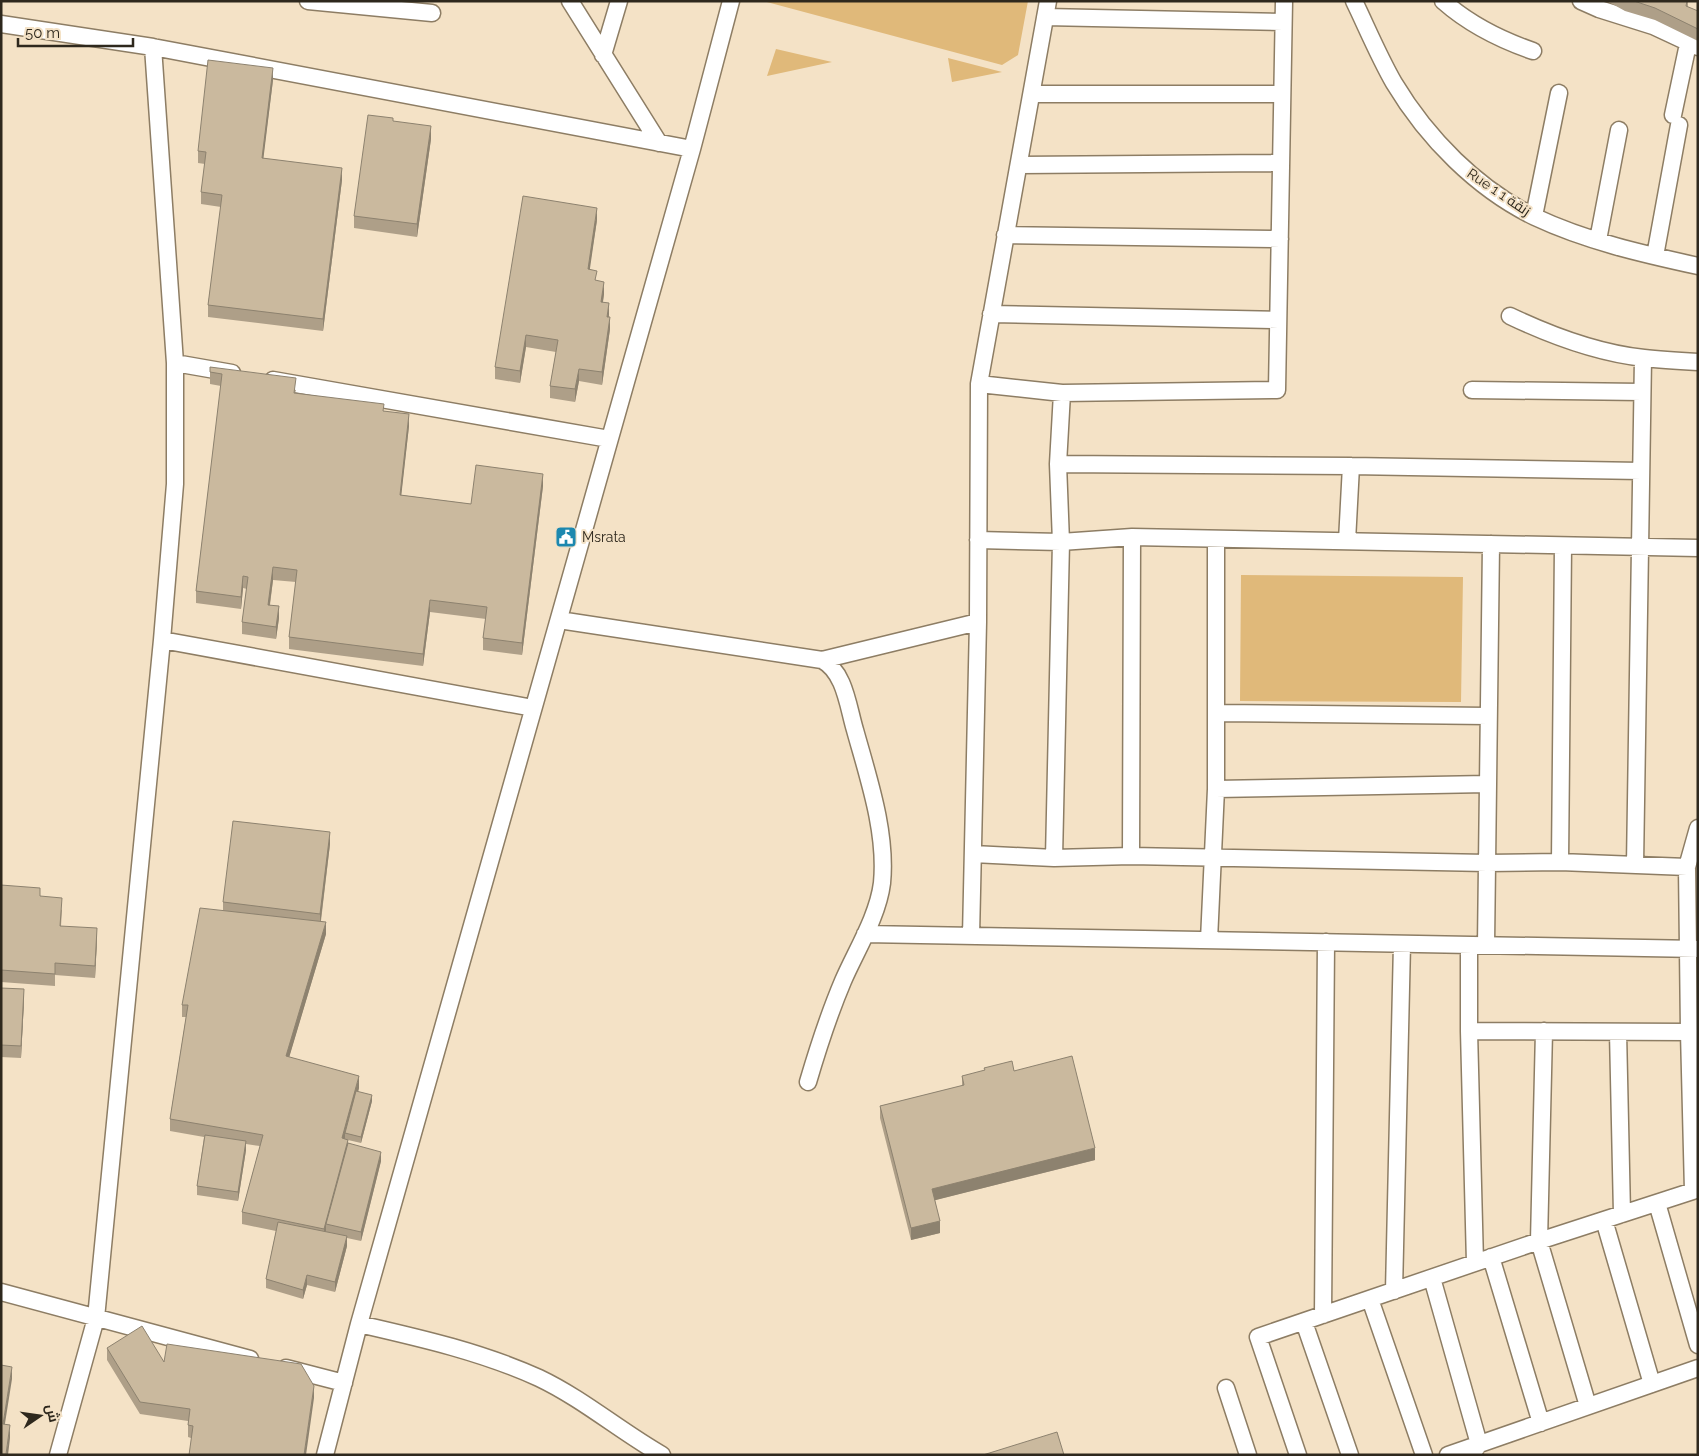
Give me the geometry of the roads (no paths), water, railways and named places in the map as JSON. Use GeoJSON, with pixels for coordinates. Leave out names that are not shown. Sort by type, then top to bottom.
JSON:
{"type":"FeatureCollection","features":[{"type":"Feature","properties":{"kind":"street"},"geometry":{"type":"LineString","coordinates":[[308,1],[432,13]]}},
{"type":"Feature","properties":{"kind":"street"},"geometry":{"type":"LineString","coordinates":[[570,1],[659,143]]}},
{"type":"Feature","properties":{"kind":"street"},"geometry":{"type":"LineString","coordinates":[[603,55],[620,1]]}},
{"type":"Feature","properties":{"kind":"street"},"geometry":{"type":"LineString","coordinates":[[325,1455],[359,1324],[692,150],[731,1]]}},
{"type":"Feature","properties":{"kind":"street"},"geometry":{"type":"LineString","coordinates":[[979,384],[1062,393],[1277,390],[1284,1]]}},
{"type":"Feature","properties":{"kind":"street","name":"Rue 1 زنقة 1"},"geometry":{"type":"LineString","coordinates":[[1354,1],[1394,83],[1429,133],[1469,173],[1500,196],[1534,216],[1598,240],[1698,266]]}},
{"type":"Feature","properties":{"kind":"street"},"geometry":{"type":"LineString","coordinates":[[1443,1],[1455,12],[1510,43],[1533,51]]}},
{"type":"Feature","properties":{"kind":"street"},"geometry":{"type":"LineString","coordinates":[[1581,1],[1599,9],[1652,26],[1693,46],[1676,120],[1655,256]]}},
{"type":"Feature","properties":{"kind":"street"},"geometry":{"type":"LineString","coordinates":[[970,936],[978,622],[979,384],[1047,9],[1283,22]]}},
{"type":"Feature","properties":{"kind":"street"},"geometry":{"type":"LineString","coordinates":[[1,24],[153,47],[692,150]]}},
{"type":"Feature","properties":{"kind":"street"},"geometry":{"type":"LineString","coordinates":[[58,1455],[96,1318],[162,640],[175,484],[175,363],[153,47]]}},
{"type":"Feature","properties":{"kind":"street"},"geometry":{"type":"LineString","coordinates":[[1534,216],[1559,93]]}},
{"type":"Feature","properties":{"kind":"street"},"geometry":{"type":"LineString","coordinates":[[1032,94],[1282,94]]}},
{"type":"Feature","properties":{"kind":"street"},"geometry":{"type":"LineString","coordinates":[[1598,240],[1619,130]]}},
{"type":"Feature","properties":{"kind":"street"},"geometry":{"type":"LineString","coordinates":[[1020,165],[1281,163]]}},
{"type":"Feature","properties":{"kind":"street"},"geometry":{"type":"LineString","coordinates":[[1005,235],[1280,239]]}},
{"type":"Feature","properties":{"kind":"street"},"geometry":{"type":"LineString","coordinates":[[991,314],[1278,320]]}},
{"type":"Feature","properties":{"kind":"street"},"geometry":{"type":"LineString","coordinates":[[1510,316],[1564,339],[1592,348],[1643,358],[1698,362]]}},
{"type":"Feature","properties":{"kind":"street"},"geometry":{"type":"LineString","coordinates":[[1634,865],[1643,358]]}},
{"type":"Feature","properties":{"kind":"street"},"geometry":{"type":"LineString","coordinates":[[175,363],[243,375]]}},
{"type":"Feature","properties":{"kind":"street"},"geometry":{"type":"LineString","coordinates":[[262,378],[609,439]]}},
{"type":"Feature","properties":{"kind":"street"},"geometry":{"type":"LineString","coordinates":[[1472,390],[1642,392]]}},
{"type":"Feature","properties":{"kind":"street"},"geometry":{"type":"LineString","coordinates":[[1054,858],[1061,542],[1058,464],[1062,393]]}},
{"type":"Feature","properties":{"kind":"street"},"geometry":{"type":"LineString","coordinates":[[1058,464],[1351,466],[1641,471]]}},
{"type":"Feature","properties":{"kind":"street"},"geometry":{"type":"LineString","coordinates":[[1347,541],[1351,466]]}},
{"type":"Feature","properties":{"kind":"street"},"geometry":{"type":"LineString","coordinates":[[978,540],[1061,542],[1132,537],[1698,548]]}},
{"type":"Feature","properties":{"kind":"street"},"geometry":{"type":"LineString","coordinates":[[1131,856],[1132,537]]}},
{"type":"Feature","properties":{"kind":"street"},"geometry":{"type":"LineString","coordinates":[[1209,940],[1216,788],[1216,539]]}},
{"type":"Feature","properties":{"kind":"street"},"geometry":{"type":"LineString","coordinates":[[1486,945],[1491,544]]}},
{"type":"Feature","properties":{"kind":"street"},"geometry":{"type":"LineString","coordinates":[[1560,862],[1563,546]]}},
{"type":"Feature","properties":{"kind":"street"},"geometry":{"type":"LineString","coordinates":[[559,620],[822,660],[830,664],[836,672],[847,702],[872,790],[882,850],[882,883],[878,901],[819,1044],[808,1082]]}},
{"type":"Feature","properties":{"kind":"street"},"geometry":{"type":"LineString","coordinates":[[822,660],[978,622]]}},
{"type":"Feature","properties":{"kind":"street"},"geometry":{"type":"LineString","coordinates":[[162,640],[533,708]]}},
{"type":"Feature","properties":{"kind":"street"},"geometry":{"type":"LineString","coordinates":[[1217,713],[1488,716]]}},
{"type":"Feature","properties":{"kind":"street"},"geometry":{"type":"LineString","coordinates":[[1216,788],[1487,784]]}},
{"type":"Feature","properties":{"kind":"street"},"geometry":{"type":"LineString","coordinates":[[1298,1455],[1258,1337],[1491,1257],[1693,1191],[1688,1032],[1693,949],[1688,867],[1698,828]]}},
{"type":"Feature","properties":{"kind":"street"},"geometry":{"type":"LineString","coordinates":[[973,854],[1054,858],[1131,856],[1487,863],[1560,862],[1688,867]]}},
{"type":"Feature","properties":{"kind":"street"},"geometry":{"type":"LineString","coordinates":[[865,934],[1693,949]]}},
{"type":"Feature","properties":{"kind":"street"},"geometry":{"type":"LineString","coordinates":[[1323,1315],[1326,942]]}},
{"type":"Feature","properties":{"kind":"street"},"geometry":{"type":"LineString","coordinates":[[1394,1291],[1402,944]]}},
{"type":"Feature","properties":{"kind":"street"},"geometry":{"type":"LineString","coordinates":[[1469,945],[1469,1031],[1475,1263]]}},
{"type":"Feature","properties":{"kind":"street"},"geometry":{"type":"LineString","coordinates":[[1469,1031],[1688,1032]]}},
{"type":"Feature","properties":{"kind":"street"},"geometry":{"type":"LineString","coordinates":[[1544,1031],[1539,1241],[1588,1406]]}},
{"type":"Feature","properties":{"kind":"street"},"geometry":{"type":"LineString","coordinates":[[1618,1032],[1622,1214]]}},
{"type":"Feature","properties":{"kind":"street"},"geometry":{"type":"LineString","coordinates":[[1657,1202],[1698,1344]]}},
{"type":"Feature","properties":{"kind":"street"},"geometry":{"type":"LineString","coordinates":[[1604,1220],[1652,1384]]}},
{"type":"Feature","properties":{"kind":"street"},"geometry":{"type":"LineString","coordinates":[[1491,1257],[1541,1423]]}},
{"type":"Feature","properties":{"kind":"street"},"geometry":{"type":"LineString","coordinates":[[1432,1278],[1476,1449]]}},
{"type":"Feature","properties":{"kind":"street"},"geometry":{"type":"LineString","coordinates":[[1,1292],[344,1383]]}},
{"type":"Feature","properties":{"kind":"street"},"geometry":{"type":"LineString","coordinates":[[1370,1299],[1424,1455]]}},
{"type":"Feature","properties":{"kind":"street"},"geometry":{"type":"LineString","coordinates":[[1304,1322],[1350,1455]]}},
{"type":"Feature","properties":{"kind":"street"},"geometry":{"type":"LineString","coordinates":[[359,1324],[458,1348],[539,1378],[578,1399],[642,1450],[662,1455]]}},
{"type":"Feature","properties":{"kind":"street"},"geometry":{"type":"LineString","coordinates":[[1448,1455],[1476,1449],[1541,1423],[1698,1368]]}},
{"type":"Feature","properties":{"kind":"street"},"geometry":{"type":"LineString","coordinates":[[1226,1388],[1248,1455]]}},
{"type":"Feature","properties":{"kind":"place","name":"Msrata"},"geometry":{"type":"Point","coordinates":[566,537]}}]}
